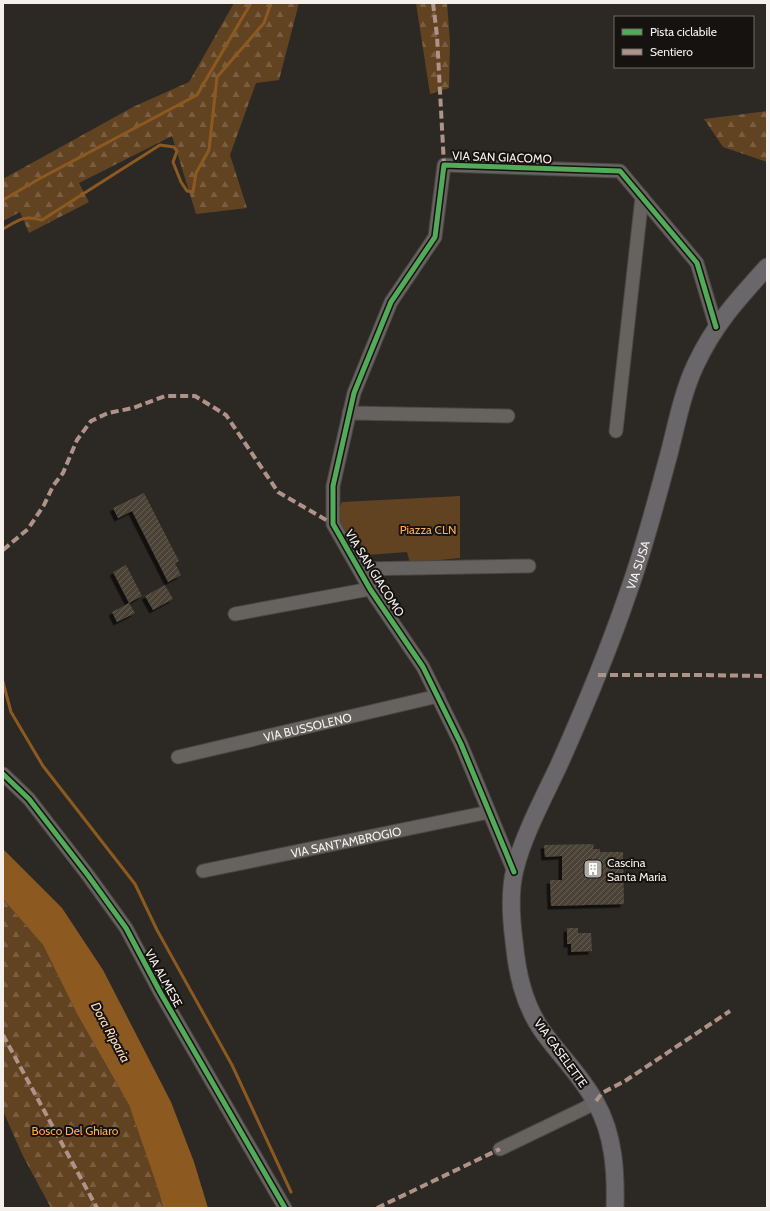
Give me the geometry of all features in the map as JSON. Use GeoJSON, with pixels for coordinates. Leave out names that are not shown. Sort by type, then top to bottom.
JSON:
{"type":"FeatureCollection","features":[{"type":"Feature","properties":{"kind":"main road","name":"VIA SUSA"},"geometry":{"type":"LineString","coordinates":[[514,872],[527,836],[584,709],[610,643],[643,548],[685,393],[693,369],[716,327],[728,311],[767,267]]}},
{"type":"Feature","properties":{"kind":"main road","name":"VIA CASELETTE"},"geometry":{"type":"LineString","coordinates":[[514,872],[511,904],[512,924],[522,991],[528,1006],[542,1030],[596,1102],[607,1129],[614,1160],[616,1180],[615,1208]]}},
{"type":"Feature","properties":{"kind":"street","name":"VIA SAN GIACOMO"},"geometry":{"type":"LineString","coordinates":[[514,872],[461,744],[423,667],[370,589],[333,524],[333,486],[354,393],[391,302],[435,237],[444,165],[620,171],[697,263],[716,327]]}},
{"type":"Feature","properties":{"kind":"street"},"geometry":{"type":"LineString","coordinates":[[616,431],[642,197]]}},
{"type":"Feature","properties":{"kind":"street"},"geometry":{"type":"LineString","coordinates":[[349,413],[508,416]]}},
{"type":"Feature","properties":{"kind":"street","name":"VIA SAN GIACOMO"},"geometry":{"type":"LineString","coordinates":[[360,570],[529,566]]}},
{"type":"Feature","properties":{"kind":"street"},"geometry":{"type":"LineString","coordinates":[[235,614],[370,589]]}},
{"type":"Feature","properties":{"kind":"street","name":"VIA BUSSOLENO"},"geometry":{"type":"LineString","coordinates":[[178,757],[438,696]]}},
{"type":"Feature","properties":{"kind":"street","name":"VIA ALMESE"},"geometry":{"type":"LineString","coordinates":[[3,774],[29,799],[87,874],[126,928],[160,992],[285,1208]]}},
{"type":"Feature","properties":{"kind":"street","name":"VIA SANT'AMBROGIO"},"geometry":{"type":"LineString","coordinates":[[203,871],[488,812]]}},
{"type":"Feature","properties":{"kind":"street"},"geometry":{"type":"LineString","coordinates":[[500,1149],[596,1102]]}},
{"type":"Feature","properties":{"kind":"green space"},"geometry":{"type":"Polygon","coordinates":[[[234,3],[299,3],[279,80],[256,83],[230,155],[247,208],[196,214],[172,136],[79,183],[89,202],[29,233],[20,212],[3,221],[3,179],[133,107],[189,82],[234,3]]]}},
{"type":"Feature","properties":{"kind":"green space"},"geometry":{"type":"Polygon","coordinates":[[[416,3],[447,3],[450,42],[449,88],[430,94],[416,3]]]}},
{"type":"Feature","properties":{"kind":"green space"},"geometry":{"type":"Polygon","coordinates":[[[767,111],[767,162],[723,147],[704,119],[767,111]]]}},
{"type":"Feature","properties":{"kind":"green space","name":"Piazza CLN"},"geometry":{"type":"Polygon","coordinates":[[[460,496],[460,558],[410,563],[407,552],[367,555],[357,538],[341,537],[333,524],[342,502],[460,496]]]}},
{"type":"Feature","properties":{"kind":"green space","name":"Bosco Del Ghiaro"},"geometry":{"type":"Polygon","coordinates":[[[3,899],[43,945],[77,1014],[129,1105],[159,1192],[163,1208],[51,1208],[23,1156],[3,1111],[3,899]]]}},
{"type":"Feature","properties":{"kind":"water","name":"Dora Riparia"},"geometry":{"type":"Polygon","coordinates":[[[3,849],[62,908],[103,970],[171,1102],[194,1162],[208,1208],[163,1208],[159,1192],[129,1105],[77,1014],[43,945],[3,899],[3,849]]]}},
{"type":"Feature","properties":{"kind":"building"},"geometry":{"type":"Polygon","coordinates":[[[144,493],[179,561],[175,563],[181,575],[168,582],[132,511],[118,518],[113,508],[144,493]]]}},
{"type":"Feature","properties":{"kind":"building"},"geometry":{"type":"Polygon","coordinates":[[[126,565],[142,596],[129,603],[113,572],[126,565]]]}},
{"type":"Feature","properties":{"kind":"building"},"geometry":{"type":"Polygon","coordinates":[[[165,585],[173,599],[153,610],[145,596],[165,585]]]}},
{"type":"Feature","properties":{"kind":"building"},"geometry":{"type":"Polygon","coordinates":[[[129,603],[135,613],[117,622],[112,612],[129,603]]]}},
{"type":"Feature","properties":{"kind":"building","name":"Cascina Santa Maria"},"geometry":{"type":"Polygon","coordinates":[[[594,844],[593,849],[600,849],[600,852],[623,852],[624,904],[551,906],[550,880],[562,880],[562,856],[545,857],[544,845],[594,844]]]}},
{"type":"Feature","properties":{"kind":"building"},"geometry":{"type":"Polygon","coordinates":[[[567,928],[578,928],[578,933],[591,933],[592,951],[571,952],[571,944],[567,944],[567,928]]]}},
{"type":"Feature","properties":{"kind":"waterway"},"geometry":{"type":"LineString","coordinates":[[3,200],[39,179],[197,95],[251,3]]}},
{"type":"Feature","properties":{"kind":"waterway"},"geometry":{"type":"LineString","coordinates":[[3,229],[21,219],[30,218],[42,220],[160,145],[174,147],[177,151],[173,162],[181,182],[187,191],[193,192],[196,173],[209,150],[217,77],[264,23],[271,3]]}},
{"type":"Feature","properties":{"kind":"waterway"},"geometry":{"type":"LineString","coordinates":[[3,682],[11,712],[43,766],[135,884],[157,930],[232,1065],[291,1192]]}},
{"type":"Feature","properties":{"kind":"marked path"},"geometry":{"type":"LineString","coordinates":[[433,3],[437,36],[444,165]]}},
{"type":"Feature","properties":{"kind":"marked path"},"geometry":{"type":"LineString","coordinates":[[3,550],[28,529],[44,505],[53,486],[63,473],[77,440],[91,421],[108,413],[133,408],[165,396],[195,396],[226,415],[278,492],[333,524]]}},
{"type":"Feature","properties":{"kind":"marked path"},"geometry":{"type":"LineString","coordinates":[[598,675],[767,676]]}},
{"type":"Feature","properties":{"kind":"marked path"},"geometry":{"type":"LineString","coordinates":[[596,1101],[602,1093],[625,1081],[730,1011]]}},
{"type":"Feature","properties":{"kind":"marked path"},"geometry":{"type":"LineString","coordinates":[[3,1035],[97,1208]]}},
{"type":"Feature","properties":{"kind":"marked path"},"geometry":{"type":"LineString","coordinates":[[377,1208],[500,1149]]}},
{"type":"Feature","properties":{"kind":"cycle path"},"geometry":{"type":"LineString","coordinates":[[514,872],[461,744],[423,667],[370,589],[333,524],[333,486],[354,393],[391,302],[435,237],[444,165],[620,171],[697,263],[716,327]]}},
{"type":"Feature","properties":{"kind":"cycle path"},"geometry":{"type":"LineString","coordinates":[[3,774],[29,799],[87,874],[126,928],[160,992],[285,1208]]}},
{"type":"Feature","properties":{"kind":"place","name":"Cascina Santa Maria"},"geometry":{"type":"Point","coordinates":[593,869]}}]}
